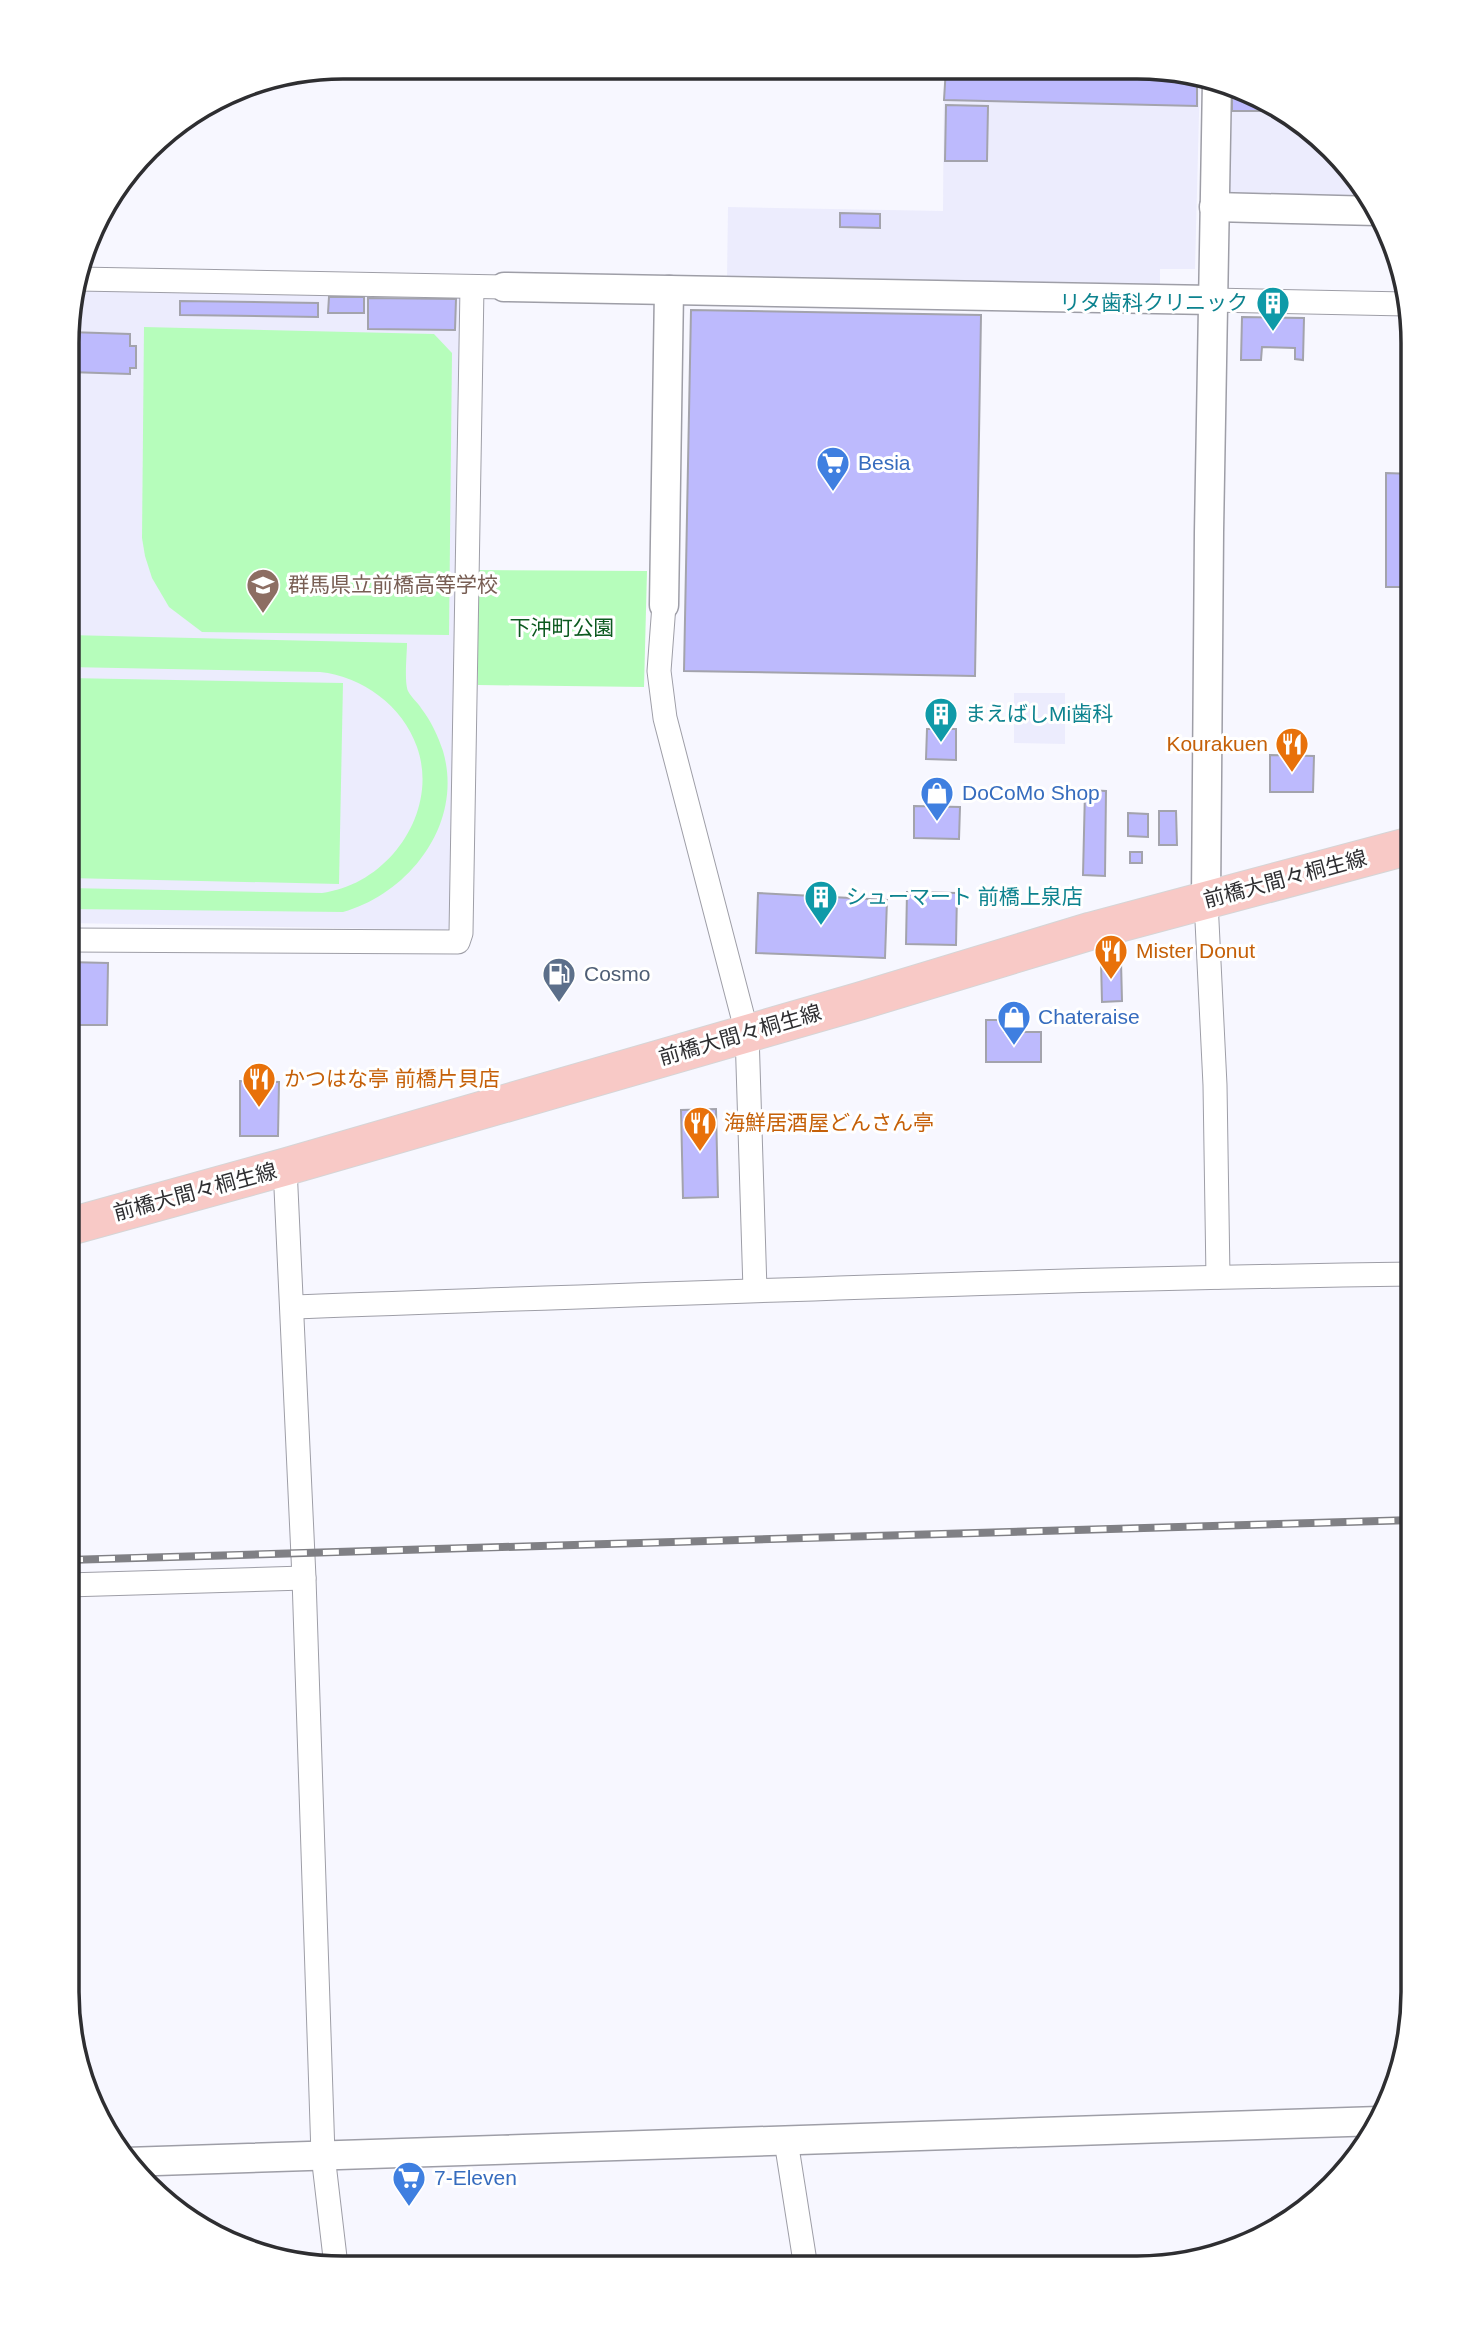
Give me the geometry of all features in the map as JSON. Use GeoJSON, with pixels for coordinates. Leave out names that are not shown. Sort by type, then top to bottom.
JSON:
{"type":"FeatureCollection","features":[{"type":"Feature","properties":{"kind":"main road","name":"前橋大間々桐生線"},"geometry":{"type":"LineString","coordinates":[[79,1224],[963,971],[1091,931],[1401,848]]}},
{"type":"Feature","properties":{"kind":"street"},"geometry":{"type":"LineString","coordinates":[[1217,91],[1206,901],[1215,1085],[1218,1277]]}},
{"type":"Feature","properties":{"kind":"street"},"geometry":{"type":"LineString","coordinates":[[1214,207],[1366,211]]}},
{"type":"Feature","properties":{"kind":"street"},"geometry":{"type":"LineString","coordinates":[[87,279],[1398,304]]}},
{"type":"Feature","properties":{"kind":"street"},"geometry":{"type":"LineString","coordinates":[[79,940],[458,942],[461,919],[471,287]]}},
{"type":"Feature","properties":{"kind":"street"},"geometry":{"type":"LineString","coordinates":[[669,290],[664,605],[659,671],[665,718],[747,1033],[755,1290]]}},
{"type":"Feature","properties":{"kind":"street"},"geometry":{"type":"LineString","coordinates":[[285,1167],[304,1578],[323,2155],[335,2256]]}},
{"type":"Feature","properties":{"kind":"street"},"geometry":{"type":"LineString","coordinates":[[292,1307],[755,1290],[1401,1274]]}},
{"type":"Feature","properties":{"kind":"street"},"geometry":{"type":"LineString","coordinates":[[79,1586],[304,1578]]}},
{"type":"Feature","properties":{"kind":"street"},"geometry":{"type":"LineString","coordinates":[[140,2161],[1367,2121]]}},
{"type":"Feature","properties":{"kind":"street"},"geometry":{"type":"LineString","coordinates":[[786,2141],[804,2256]]}},
{"type":"Feature","properties":{"kind":"shaded area"},"geometry":{"type":"Polygon","coordinates":[[[944,79],[1154,79],[1200,87],[1195,269],[1160,269],[1160,286],[727,279],[728,207],[943,211],[944,79]]]}},
{"type":"Feature","properties":{"kind":"shaded area"},"geometry":{"type":"Polygon","coordinates":[[[1230,96],[1269,114],[1298,133],[1336,169],[1359,199],[1234,196],[1227,188],[1230,96]]]}},
{"type":"Feature","properties":{"kind":"shaded area","name":"群馬県立前橋高等学校"},"geometry":{"type":"Polygon","coordinates":[[[85,287],[458,294],[464,302],[451,927],[446,930],[79,923],[79,326],[85,287]]]}},
{"type":"Feature","properties":{"kind":"shaded area"},"geometry":{"type":"Polygon","coordinates":[[[1014,693],[1065,693],[1065,744],[1014,743],[1014,693]]]}},
{"type":"Feature","properties":{"kind":"green space"},"geometry":{"type":"Polygon","coordinates":[[[144,327],[434,334],[452,353],[449,635],[202,632],[169,607],[152,578],[142,538],[144,327]]]}},
{"type":"Feature","properties":{"kind":"green space","name":"下沖町公園"},"geometry":{"type":"Polygon","coordinates":[[[478,570],[647,571],[644,687],[478,685],[478,570]]]}},
{"type":"Feature","properties":{"kind":"green space"},"geometry":{"type":"Polygon","coordinates":[[[79,635],[407,643],[408,691],[425,713],[436,734],[443,751],[447,778],[446,804],[438,829],[410,872],[367,903],[343,912],[79,909],[79,888],[322,893],[346,887],[368,876],[387,860],[403,841],[414,820],[421,796],[422,772],[417,747],[402,719],[379,696],[351,680],[320,672],[79,667],[79,635]]]}},
{"type":"Feature","properties":{"kind":"green space"},"geometry":{"type":"Polygon","coordinates":[[[79,678],[343,683],[339,884],[79,878],[79,678]]]}},
{"type":"Feature","properties":{"kind":"building"},"geometry":{"type":"Polygon","coordinates":[[[945,79],[1154,79],[1197,86],[1197,106],[944,100],[945,79]]]}},
{"type":"Feature","properties":{"kind":"building"},"geometry":{"type":"Polygon","coordinates":[[[1232,97],[1263,111],[1232,111],[1232,97]]]}},
{"type":"Feature","properties":{"kind":"building"},"geometry":{"type":"Polygon","coordinates":[[[946,105],[988,106],[987,161],[945,161],[946,105]]]}},
{"type":"Feature","properties":{"kind":"building"},"geometry":{"type":"Polygon","coordinates":[[[840,213],[880,214],[880,228],[840,227],[840,213]]]}},
{"type":"Feature","properties":{"kind":"building"},"geometry":{"type":"Polygon","coordinates":[[[329,297],[364,297],[364,313],[328,313],[329,297]]]}},
{"type":"Feature","properties":{"kind":"building"},"geometry":{"type":"Polygon","coordinates":[[[368,298],[456,299],[455,330],[368,329],[368,298]]]}},
{"type":"Feature","properties":{"kind":"building"},"geometry":{"type":"Polygon","coordinates":[[[180,301],[318,303],[318,317],[180,315],[180,301]]]}},
{"type":"Feature","properties":{"kind":"building","name":"Besia"},"geometry":{"type":"Polygon","coordinates":[[[691,310],[981,315],[975,676],[684,671],[691,310]]]}},
{"type":"Feature","properties":{"kind":"building","name":"リタ歯科クリニック"},"geometry":{"type":"Polygon","coordinates":[[[1242,317],[1304,318],[1303,360],[1295,359],[1295,348],[1262,347],[1261,360],[1241,360],[1242,317]]]}},
{"type":"Feature","properties":{"kind":"building"},"geometry":{"type":"Polygon","coordinates":[[[79,332],[130,334],[130,346],[136,346],[136,368],[130,368],[130,374],[79,372],[79,332]]]}},
{"type":"Feature","properties":{"kind":"building"},"geometry":{"type":"Polygon","coordinates":[[[1386,473],[1401,474],[1401,587],[1386,587],[1386,473]]]}},
{"type":"Feature","properties":{"kind":"building","name":"まえばしMi歯科"},"geometry":{"type":"Polygon","coordinates":[[[927,729],[956,729],[956,760],[926,759],[927,729]]]}},
{"type":"Feature","properties":{"kind":"building","name":"Kourakuen"},"geometry":{"type":"Polygon","coordinates":[[[1270,755],[1314,756],[1313,792],[1270,792],[1270,755]]]}},
{"type":"Feature","properties":{"kind":"building"},"geometry":{"type":"Polygon","coordinates":[[[1085,790],[1106,791],[1105,876],[1083,875],[1085,790]]]}},
{"type":"Feature","properties":{"kind":"building","name":"DoCoMo Shop"},"geometry":{"type":"Polygon","coordinates":[[[914,806],[960,807],[959,839],[914,838],[914,806]]]}},
{"type":"Feature","properties":{"kind":"building"},"geometry":{"type":"Polygon","coordinates":[[[1159,811],[1176,811],[1177,845],[1159,845],[1159,811]]]}},
{"type":"Feature","properties":{"kind":"building"},"geometry":{"type":"Polygon","coordinates":[[[1128,813],[1148,814],[1148,837],[1128,836],[1128,813]]]}},
{"type":"Feature","properties":{"kind":"building"},"geometry":{"type":"Polygon","coordinates":[[[1130,852],[1142,852],[1142,863],[1130,863],[1130,852]]]}},
{"type":"Feature","properties":{"kind":"building"},"geometry":{"type":"Polygon","coordinates":[[[907,892],[957,893],[956,945],[906,944],[907,892]]]}},
{"type":"Feature","properties":{"kind":"building","name":"シューマート 前橋上泉店"},"geometry":{"type":"Polygon","coordinates":[[[758,893],[887,900],[885,958],[756,953],[758,893]]]}},
{"type":"Feature","properties":{"kind":"building","name":"Mister Donut"},"geometry":{"type":"Polygon","coordinates":[[[1101,961],[1121,961],[1122,1001],[1102,1002],[1101,961]]]}},
{"type":"Feature","properties":{"kind":"building"},"geometry":{"type":"Polygon","coordinates":[[[79,962],[108,963],[107,1025],[79,1025],[79,962]]]}},
{"type":"Feature","properties":{"kind":"building","name":"Chateraise"},"geometry":{"type":"Polygon","coordinates":[[[986,1020],[1004,1020],[1004,1032],[1041,1032],[1041,1062],[986,1062],[986,1020]]]}},
{"type":"Feature","properties":{"kind":"building","name":"かつはな亭 前橋片貝店"},"geometry":{"type":"Polygon","coordinates":[[[240,1081],[279,1082],[278,1136],[240,1136],[240,1081]]]}},
{"type":"Feature","properties":{"kind":"building","name":"海鮮居酒屋どんさん亭"},"geometry":{"type":"Polygon","coordinates":[[[716,1109],[718,1197],[683,1198],[681,1110],[716,1109]]]}},
{"type":"Feature","properties":{"kind":"railway"},"geometry":{"type":"LineString","coordinates":[[79,1560],[1401,1520]]}},
{"type":"Feature","properties":{"kind":"place","name":"リタ歯科クリニック"},"geometry":{"type":"Point","coordinates":[1273,333]}},
{"type":"Feature","properties":{"kind":"place","name":"Besia"},"geometry":{"type":"Point","coordinates":[833,493]}},
{"type":"Feature","properties":{"kind":"place","name":"群馬県立前橋高等学校"},"geometry":{"type":"Point","coordinates":[263,615]}},
{"type":"Feature","properties":{"kind":"place","name":"まえばしMi歯科"},"geometry":{"type":"Point","coordinates":[941,744]}},
{"type":"Feature","properties":{"kind":"place","name":"Kourakuen"},"geometry":{"type":"Point","coordinates":[1292,774]}},
{"type":"Feature","properties":{"kind":"place","name":"DoCoMo Shop"},"geometry":{"type":"Point","coordinates":[937,823]}},
{"type":"Feature","properties":{"kind":"place","name":"シューマート 前橋上泉店"},"geometry":{"type":"Point","coordinates":[821,927]}},
{"type":"Feature","properties":{"kind":"place","name":"Mister Donut"},"geometry":{"type":"Point","coordinates":[1111,981]}},
{"type":"Feature","properties":{"kind":"place","name":"Cosmo"},"geometry":{"type":"Point","coordinates":[559,1004]}},
{"type":"Feature","properties":{"kind":"place","name":"Chateraise"},"geometry":{"type":"Point","coordinates":[1014,1047]}},
{"type":"Feature","properties":{"kind":"place","name":"かつはな亭 前橋片貝店"},"geometry":{"type":"Point","coordinates":[259,1109]}},
{"type":"Feature","properties":{"kind":"place","name":"海鮮居酒屋どんさん亭"},"geometry":{"type":"Point","coordinates":[700,1153]}},
{"type":"Feature","properties":{"kind":"place","name":"7-Eleven"},"geometry":{"type":"Point","coordinates":[409,2208]}}]}
